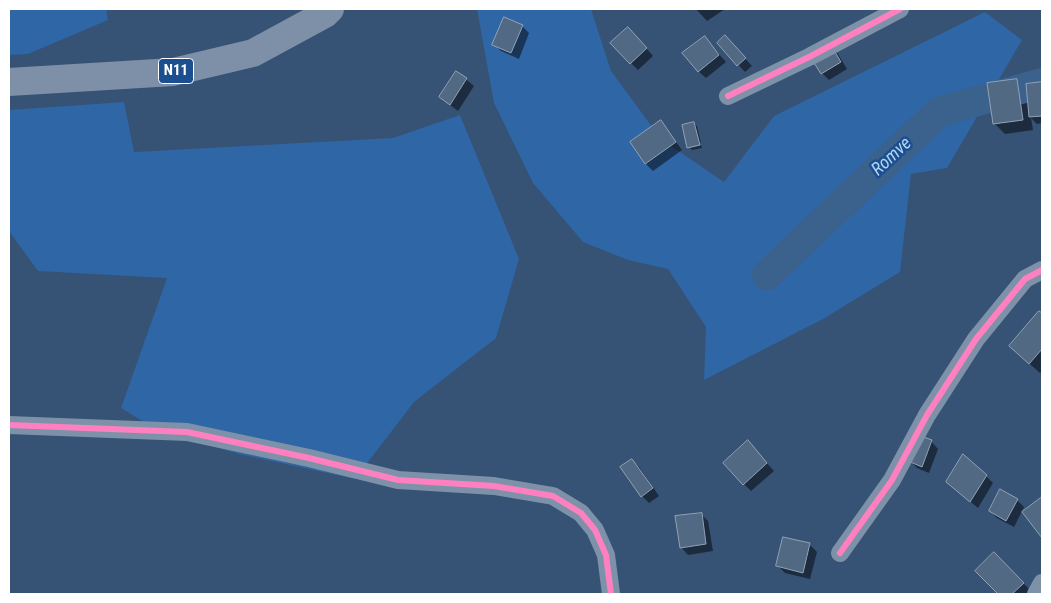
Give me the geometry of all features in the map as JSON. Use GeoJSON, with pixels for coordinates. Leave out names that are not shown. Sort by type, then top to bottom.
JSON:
{"type":"FeatureCollection","features":[{"type":"Feature","properties":{"kind":"highway","name":"N11"},"geometry":{"type":"LineString","coordinates":[[9,82],[173,72],[253,53],[325,14],[330,9]]}},
{"type":"Feature","properties":{"kind":"street"},"geometry":{"type":"LineString","coordinates":[[728,96],[809,57],[900,9]]}},
{"type":"Feature","properties":{"kind":"street"},"geometry":{"type":"LineString","coordinates":[[840,553],[892,480],[927,415],[976,339],[1025,279],[1042,270]]}},
{"type":"Feature","properties":{"kind":"street"},"geometry":{"type":"LineString","coordinates":[[9,425],[187,432],[309,458],[398,480],[494,486],[553,496],[581,513],[595,530],[606,555],[611,594]]}},
{"type":"Feature","properties":{"kind":"street"},"geometry":{"type":"LineString","coordinates":[[1036,594],[1042,583]]}},
{"type":"Feature","properties":{"kind":"shaded area"},"geometry":{"type":"Polygon","coordinates":[[[9,9],[106,9],[108,20],[28,54],[9,55],[9,9]]]}},
{"type":"Feature","properties":{"kind":"shaded area"},"geometry":{"type":"Polygon","coordinates":[[[477,9],[591,9],[611,71],[661,139],[724,182],[774,116],[985,12],[1022,40],[947,168],[911,174],[900,272],[823,319],[704,380],[706,327],[668,269],[628,260],[583,242],[533,183],[494,103],[477,9]]]}},
{"type":"Feature","properties":{"kind":"shaded area"},"geometry":{"type":"Polygon","coordinates":[[[124,102],[134,152],[393,138],[460,115],[519,259],[496,338],[414,402],[355,479],[239,454],[157,430],[121,408],[167,278],[38,271],[9,231],[9,110],[124,102]]]}},
{"type":"Feature","properties":{"kind":"building"},"geometry":{"type":"Polygon","coordinates":[[[504,17],[523,25],[511,53],[492,45],[504,17]]]}},
{"type":"Feature","properties":{"kind":"building"},"geometry":{"type":"Polygon","coordinates":[[[628,27],[647,48],[630,64],[610,43],[628,27]]]}},
{"type":"Feature","properties":{"kind":"building"},"geometry":{"type":"Polygon","coordinates":[[[725,35],[746,58],[737,66],[717,43],[725,35]]]}},
{"type":"Feature","properties":{"kind":"building"},"geometry":{"type":"Polygon","coordinates":[[[705,36],[719,55],[698,72],[682,53],[705,36]]]}},
{"type":"Feature","properties":{"kind":"building"},"geometry":{"type":"Polygon","coordinates":[[[828,40],[841,62],[821,74],[808,53],[828,40]]]}},
{"type":"Feature","properties":{"kind":"building"},"geometry":{"type":"Polygon","coordinates":[[[456,71],[467,78],[450,105],[439,97],[456,71]]]}},
{"type":"Feature","properties":{"kind":"building"},"geometry":{"type":"Polygon","coordinates":[[[1017,79],[1023,120],[993,124],[987,83],[1017,79]]]}},
{"type":"Feature","properties":{"kind":"building"},"geometry":{"type":"Polygon","coordinates":[[[1042,82],[1042,116],[1029,117],[1026,84],[1042,82]]]}},
{"type":"Feature","properties":{"kind":"building"},"geometry":{"type":"Polygon","coordinates":[[[661,120],[676,142],[645,164],[630,142],[661,120]]]}},
{"type":"Feature","properties":{"kind":"building"},"geometry":{"type":"Polygon","coordinates":[[[694,122],[700,145],[687,148],[682,125],[694,122]]]}},
{"type":"Feature","properties":{"kind":"building"},"geometry":{"type":"Polygon","coordinates":[[[1039,311],[1042,313],[1042,349],[1029,364],[1009,346],[1039,311]]]}},
{"type":"Feature","properties":{"kind":"building"},"geometry":{"type":"Polygon","coordinates":[[[918,435],[932,440],[922,467],[908,461],[918,435]]]}},
{"type":"Feature","properties":{"kind":"building"},"geometry":{"type":"Polygon","coordinates":[[[748,440],[767,463],[743,485],[723,463],[748,440]]]}},
{"type":"Feature","properties":{"kind":"building"},"geometry":{"type":"Polygon","coordinates":[[[963,454],[987,475],[970,502],[946,482],[963,454]]]}},
{"type":"Feature","properties":{"kind":"building"},"geometry":{"type":"Polygon","coordinates":[[[632,459],[653,488],[641,497],[620,467],[632,459]]]}},
{"type":"Feature","properties":{"kind":"building"},"geometry":{"type":"Polygon","coordinates":[[[1000,489],[1018,499],[1006,521],[989,511],[1000,489]]]}},
{"type":"Feature","properties":{"kind":"building"},"geometry":{"type":"Polygon","coordinates":[[[1042,497],[1042,538],[1022,512],[1042,497]]]}},
{"type":"Feature","properties":{"kind":"building"},"geometry":{"type":"Polygon","coordinates":[[[702,513],[706,544],[680,548],[675,516],[702,513]]]}},
{"type":"Feature","properties":{"kind":"building"},"geometry":{"type":"Polygon","coordinates":[[[783,537],[810,543],[803,573],[776,566],[783,537]]]}},
{"type":"Feature","properties":{"kind":"building"},"geometry":{"type":"Polygon","coordinates":[[[994,552],[1024,583],[1012,594],[998,594],[975,571],[994,552]]]}},
{"type":"Feature","properties":{"kind":"waterway","name":"Romve"},"geometry":{"type":"LineString","coordinates":[[767,275],[939,112],[1042,83]]}},
{"type":"Feature","properties":{"kind":"cycle path"},"geometry":{"type":"LineString","coordinates":[[728,96],[809,57],[900,9]]}},
{"type":"Feature","properties":{"kind":"cycle path"},"geometry":{"type":"LineString","coordinates":[[840,553],[892,480],[927,415],[976,339],[1025,279],[1042,270]]}},
{"type":"Feature","properties":{"kind":"cycle path"},"geometry":{"type":"LineString","coordinates":[[9,425],[187,432],[309,458],[398,480],[494,486],[553,496],[581,513],[595,530],[606,555],[611,594]]}}]}
